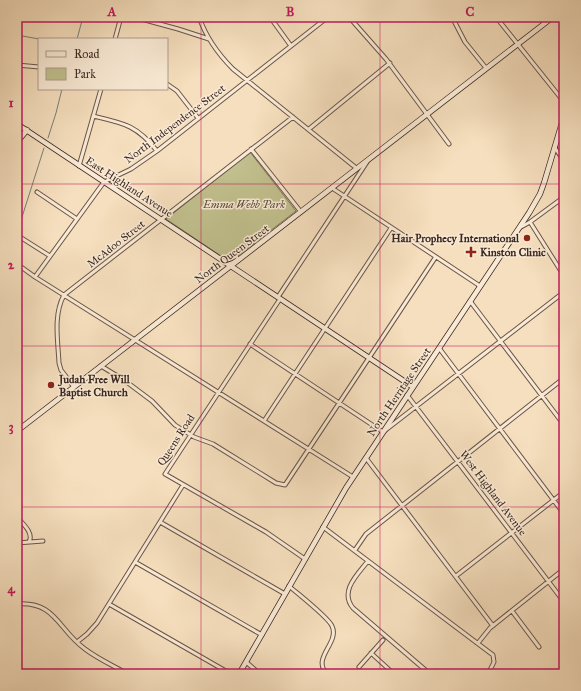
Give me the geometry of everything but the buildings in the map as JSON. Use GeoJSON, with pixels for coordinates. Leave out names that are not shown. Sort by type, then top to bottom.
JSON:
{"type":"FeatureCollection","features":[{"type":"Feature","properties":{"kind":"street"},"geometry":{"type":"LineString","coordinates":[[115,38],[121,17]]}},
{"type":"Feature","properties":{"kind":"street"},"geometry":{"type":"LineString","coordinates":[[134,17],[209,39]]}},
{"type":"Feature","properties":{"kind":"street"},"geometry":{"type":"LineString","coordinates":[[199,17],[209,39],[225,61],[355,167]]}},
{"type":"Feature","properties":{"kind":"street"},"geometry":{"type":"LineString","coordinates":[[270,17],[291,46]]}},
{"type":"Feature","properties":{"kind":"street","name":"North Independence Street"},"geometry":{"type":"LineString","coordinates":[[35,277],[104,182],[131,169],[157,151],[328,17]]}},
{"type":"Feature","properties":{"kind":"street"},"geometry":{"type":"LineString","coordinates":[[349,17],[390,63],[449,144]]}},
{"type":"Feature","properties":{"kind":"street"},"geometry":{"type":"LineString","coordinates":[[452,17],[463,38],[486,68]]}},
{"type":"Feature","properties":{"kind":"street"},"geometry":{"type":"LineString","coordinates":[[496,17],[564,102]]}},
{"type":"Feature","properties":{"kind":"street","name":"North Queen Street"},"geometry":{"type":"LineString","coordinates":[[17,431],[553,17]]}},
{"type":"Feature","properties":{"kind":"street"},"geometry":{"type":"LineString","coordinates":[[560,17],[564,21]]}},
{"type":"Feature","properties":{"kind":"street"},"geometry":{"type":"LineString","coordinates":[[309,129],[390,63]]}},
{"type":"Feature","properties":{"kind":"street"},"geometry":{"type":"LineString","coordinates":[[17,64],[38,67]]}},
{"type":"Feature","properties":{"kind":"street"},"geometry":{"type":"LineString","coordinates":[[168,85],[177,91],[198,118]]}},
{"type":"Feature","properties":{"kind":"street"},"geometry":{"type":"LineString","coordinates":[[79,166],[101,90]]}},
{"type":"Feature","properties":{"kind":"street"},"geometry":{"type":"LineString","coordinates":[[93,116],[121,123],[133,128],[144,135],[157,151]]}},
{"type":"Feature","properties":{"kind":"street","name":"North Herritage Street"},"geometry":{"type":"LineString","coordinates":[[239,674],[353,477],[521,227],[540,194],[564,116]]}},
{"type":"Feature","properties":{"kind":"street","name":"McAdoo Street"},"geometry":{"type":"LineString","coordinates":[[64,296],[293,117]]}},
{"type":"Feature","properties":{"kind":"street","name":"East Highland Avenue"},"geometry":{"type":"LineString","coordinates":[[17,124],[162,219],[230,266]]}},
{"type":"Feature","properties":{"kind":"street"},"geometry":{"type":"LineString","coordinates":[[17,142],[27,130]]}},
{"type":"Feature","properties":{"kind":"street"},"geometry":{"type":"LineString","coordinates":[[554,146],[564,161]]}},
{"type":"Feature","properties":{"kind":"street"},"geometry":{"type":"LineString","coordinates":[[251,149],[301,212]]}},
{"type":"Feature","properties":{"kind":"street","name":"Queens Road"},"geometry":{"type":"LineString","coordinates":[[183,485],[165,474],[368,161]]}},
{"type":"Feature","properties":{"kind":"street"},"geometry":{"type":"LineString","coordinates":[[332,188],[480,286]]}},
{"type":"Feature","properties":{"kind":"street"},"geometry":{"type":"LineString","coordinates":[[37,192],[77,219]]}},
{"type":"Feature","properties":{"kind":"street"},"geometry":{"type":"LineString","coordinates":[[521,227],[564,197]]}},
{"type":"Feature","properties":{"kind":"street"},"geometry":{"type":"LineString","coordinates":[[530,222],[564,276]]}},
{"type":"Feature","properties":{"kind":"street"},"geometry":{"type":"LineString","coordinates":[[264,421],[391,228]]}},
{"type":"Feature","properties":{"kind":"street"},"geometry":{"type":"LineString","coordinates":[[20,237],[50,256]]}},
{"type":"Feature","properties":{"kind":"street"},"geometry":{"type":"LineString","coordinates":[[101,366],[124,380],[152,401],[175,425],[190,435],[213,444],[276,483],[282,485],[287,483],[436,258]]}},
{"type":"Feature","properties":{"kind":"street"},"geometry":{"type":"LineString","coordinates":[[17,264],[64,296],[353,477]]}},
{"type":"Feature","properties":{"kind":"street"},"geometry":{"type":"LineString","coordinates":[[230,266],[413,387]]}},
{"type":"Feature","properties":{"kind":"street"},"geometry":{"type":"LineString","coordinates":[[250,344],[383,432],[564,292]]}},
{"type":"Feature","properties":{"kind":"street"},"geometry":{"type":"LineString","coordinates":[[64,296],[58,307],[57,316],[59,363],[61,370],[74,387]]}},
{"type":"Feature","properties":{"kind":"street"},"geometry":{"type":"LineString","coordinates":[[470,301],[564,425]]}},
{"type":"Feature","properties":{"kind":"street"},"geometry":{"type":"LineString","coordinates":[[439,348],[564,514]]}},
{"type":"Feature","properties":{"kind":"street"},"geometry":{"type":"LineString","coordinates":[[355,550],[366,534],[564,378]]}},
{"type":"Feature","properties":{"kind":"street","name":"West Highland Avenue"},"geometry":{"type":"LineString","coordinates":[[407,395],[564,602]]}},
{"type":"Feature","properties":{"kind":"street"},"geometry":{"type":"LineString","coordinates":[[366,458],[493,626]]}},
{"type":"Feature","properties":{"kind":"street"},"geometry":{"type":"LineString","coordinates":[[77,642],[93,628],[183,485],[266,532],[305,559]]}},
{"type":"Feature","properties":{"kind":"street"},"geometry":{"type":"LineString","coordinates":[[456,576],[564,492]]}},
{"type":"Feature","properties":{"kind":"street"},"geometry":{"type":"LineString","coordinates":[[17,516],[29,531],[29,542]]}},
{"type":"Feature","properties":{"kind":"street"},"geometry":{"type":"LineString","coordinates":[[160,522],[285,594]]}},
{"type":"Feature","properties":{"kind":"street"},"geometry":{"type":"LineString","coordinates":[[323,527],[493,655],[493,666],[488,674]]}},
{"type":"Feature","properties":{"kind":"street"},"geometry":{"type":"LineString","coordinates":[[17,543],[43,541]]}},
{"type":"Feature","properties":{"kind":"street"},"geometry":{"type":"LineString","coordinates":[[368,561],[349,587],[348,595],[351,605],[430,674]]}},
{"type":"Feature","properties":{"kind":"street"},"geometry":{"type":"LineString","coordinates":[[135,562],[262,635]]}},
{"type":"Feature","properties":{"kind":"street"},"geometry":{"type":"LineString","coordinates":[[478,643],[493,626],[564,569]]}},
{"type":"Feature","properties":{"kind":"street"},"geometry":{"type":"LineString","coordinates":[[289,586],[332,625],[333,637],[323,655],[322,663],[322,668],[327,674]]}},
{"type":"Feature","properties":{"kind":"street"},"geometry":{"type":"LineString","coordinates":[[17,604],[33,604],[46,609],[85,649],[126,674]]}},
{"type":"Feature","properties":{"kind":"street"},"geometry":{"type":"LineString","coordinates":[[108,604],[231,674]]}},
{"type":"Feature","properties":{"kind":"street"},"geometry":{"type":"LineString","coordinates":[[512,611],[539,647]]}},
{"type":"Feature","properties":{"kind":"street"},"geometry":{"type":"LineString","coordinates":[[359,667],[383,640]]}},
{"type":"Feature","properties":{"kind":"street"},"geometry":{"type":"LineString","coordinates":[[371,654],[394,674]]}},
{"type":"Feature","properties":{"kind":"street"},"geometry":{"type":"LineString","coordinates":[[246,662],[260,674]]}},
{"type":"Feature","properties":{"kind":"street"},"geometry":{"type":"LineString","coordinates":[[554,674],[564,668]]}},
{"type":"Feature","properties":{"kind":"green space","name":"Emma Webb Park"},"geometry":{"type":"Polygon","coordinates":[[[250,152],[296,211],[230,262],[166,219],[250,152]]]}},
{"type":"Feature","properties":{"kind":"waterway"},"geometry":{"type":"LineString","coordinates":[[77,38],[83,17]]}},
{"type":"Feature","properties":{"kind":"waterway"},"geometry":{"type":"LineString","coordinates":[[17,35],[38,39]]}},
{"type":"Feature","properties":{"kind":"waterway"},"geometry":{"type":"LineString","coordinates":[[48,138],[62,90]]}},
{"type":"Feature","properties":{"kind":"waterway"},"geometry":{"type":"LineString","coordinates":[[17,237],[44,148]]}},
{"type":"Feature","properties":{"kind":"place","name":"Hair Prophecy International"},"geometry":{"type":"Point","coordinates":[527,238]}},
{"type":"Feature","properties":{"kind":"place","name":"Kinston Clinic"},"geometry":{"type":"Point","coordinates":[471,252]}},
{"type":"Feature","properties":{"kind":"place","name":"Judah Free Will Baptist Church"},"geometry":{"type":"Point","coordinates":[51,385]}}]}
